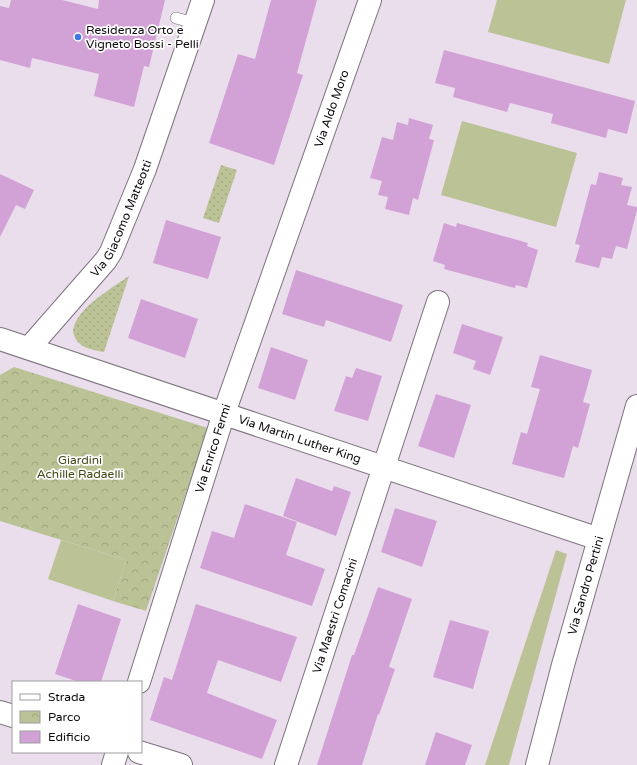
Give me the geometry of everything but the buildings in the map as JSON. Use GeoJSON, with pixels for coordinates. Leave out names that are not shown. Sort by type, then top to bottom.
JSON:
{"type":"FeatureCollection","features":[{"type":"Feature","properties":{"kind":"street","name":"Via Giacomo Matteotti"},"geometry":{"type":"LineString","coordinates":[[29,348],[109,256],[145,169],[179,68],[185,21],[203,0]]}},
{"type":"Feature","properties":{"kind":"street","name":"Via Aldo Moro"},"geometry":{"type":"LineString","coordinates":[[293,218],[370,0]]}},
{"type":"Feature","properties":{"kind":"street","name":"Via Enrico Fermi"},"geometry":{"type":"LineString","coordinates":[[139,681],[224,413],[293,218]]}},
{"type":"Feature","properties":{"kind":"street","name":"Via Maestri Comacini"},"geometry":{"type":"LineString","coordinates":[[286,765],[438,302]]}},
{"type":"Feature","properties":{"kind":"street","name":"Via Martin Luther King"},"geometry":{"type":"LineString","coordinates":[[0,339],[598,539]]}},
{"type":"Feature","properties":{"kind":"street","name":"Via Sandro Pertini"},"geometry":{"type":"LineString","coordinates":[[537,765],[598,539],[637,406]]}},
{"type":"Feature","properties":{"kind":"street"},"geometry":{"type":"LineString","coordinates":[[0,712],[12,716]]}},
{"type":"Feature","properties":{"kind":"street"},"geometry":{"type":"LineString","coordinates":[[113,765],[117,753]]}},
{"type":"Feature","properties":{"kind":"street"},"geometry":{"type":"LineString","coordinates":[[142,753],[181,765]]}},
{"type":"Feature","properties":{"kind":"green space"},"geometry":{"type":"Polygon","coordinates":[[[497,0],[626,0],[609,64],[488,32],[497,0]]]}},
{"type":"Feature","properties":{"kind":"green space"},"geometry":{"type":"Polygon","coordinates":[[[462,121],[577,153],[556,227],[441,195],[462,121]]]}},
{"type":"Feature","properties":{"kind":"green space"},"geometry":{"type":"Polygon","coordinates":[[[221,165],[237,170],[219,223],[203,218],[221,165]]]}},
{"type":"Feature","properties":{"kind":"green space"},"geometry":{"type":"Polygon","coordinates":[[[129,276],[104,352],[84,347],[77,341],[73,331],[75,323],[80,315],[95,300],[129,276]]]}},
{"type":"Feature","properties":{"kind":"green space","name":"Giardini Achille Radaelli"},"geometry":{"type":"Polygon","coordinates":[[[14,367],[208,428],[146,611],[113,601],[126,560],[0,521],[0,375],[14,367]]]}},
{"type":"Feature","properties":{"kind":"green space"},"geometry":{"type":"Polygon","coordinates":[[[61,540],[126,560],[113,601],[48,579],[61,540]]]}},
{"type":"Feature","properties":{"kind":"green space"},"geometry":{"type":"Polygon","coordinates":[[[556,550],[567,554],[509,765],[485,765],[556,550]]]}},
{"type":"Feature","properties":{"kind":"place","name":"Residenza Orto e Vigneto Bossi - Pelli"},"geometry":{"type":"Point","coordinates":[78,37]}}]}
